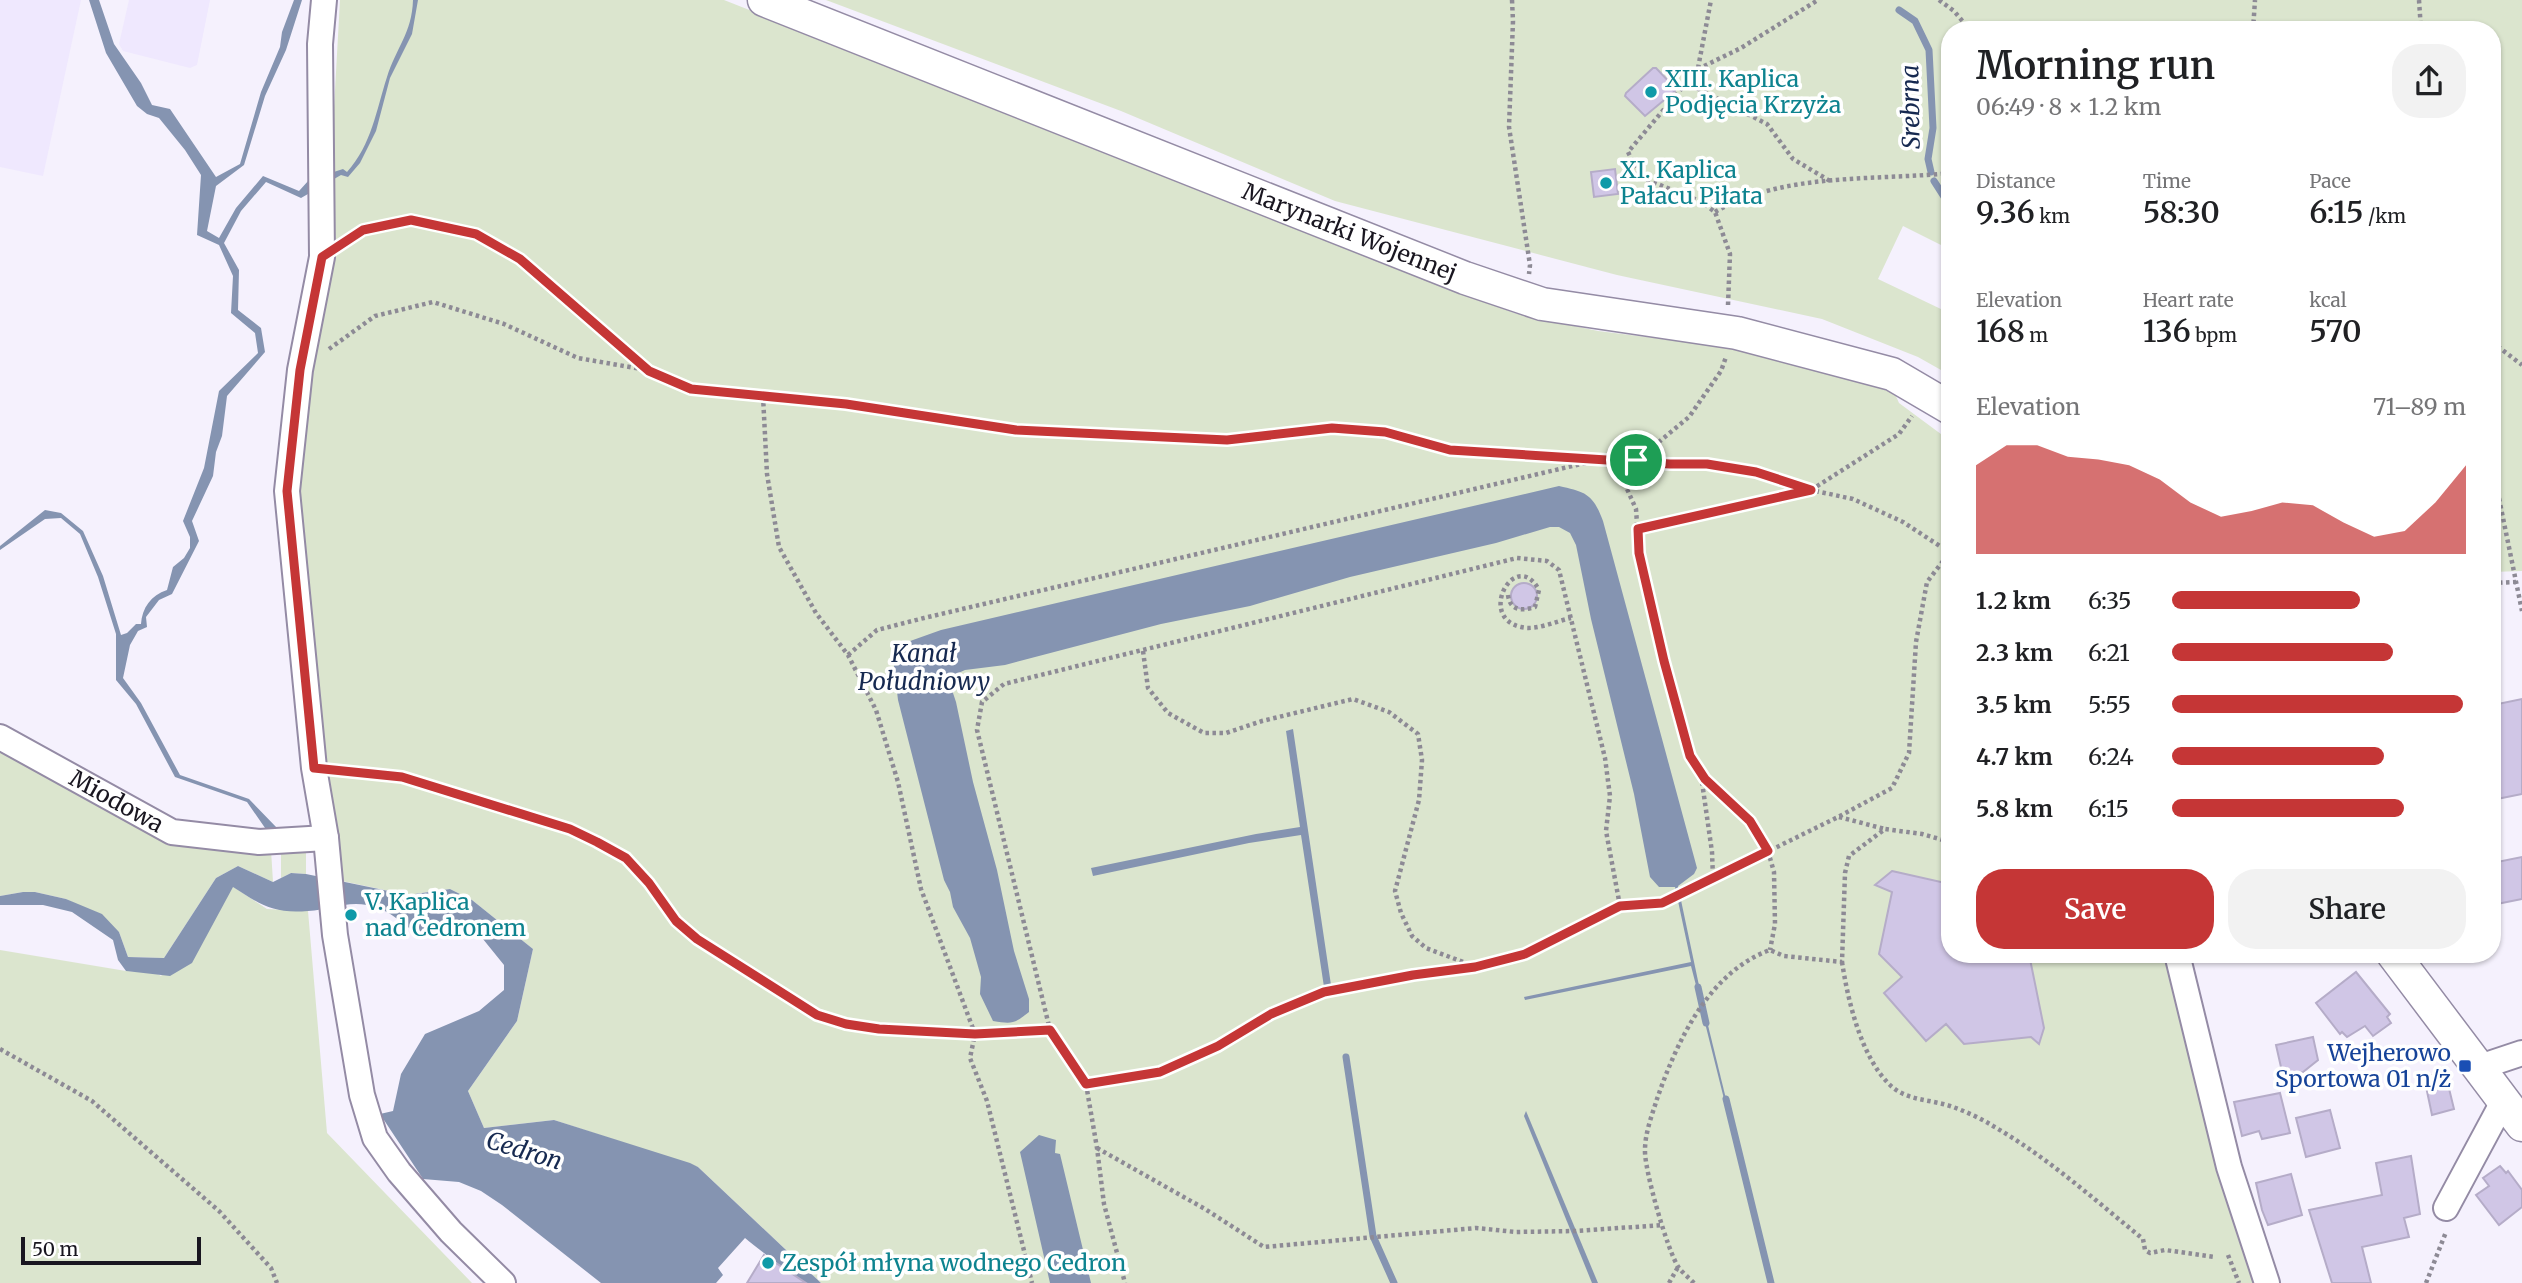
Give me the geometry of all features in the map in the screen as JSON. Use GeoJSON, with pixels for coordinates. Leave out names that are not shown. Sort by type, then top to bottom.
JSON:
{"type":"FeatureCollection","features":[{"type":"Feature","properties":{"kind":"main road","name":"Marynarki Wojennej"},"geometry":{"type":"LineString","coordinates":[[764,0],[1415,258],[1527,299],[1542,304],[1732,321],[1892,374],[1938,402]]}},
{"type":"Feature","properties":{"kind":"main road"},"geometry":{"type":"LineString","coordinates":[[2400,963],[2522,1125]]}},
{"type":"Feature","properties":{"kind":"street"},"geometry":{"type":"LineString","coordinates":[[324,0],[320,44],[322,257],[300,370],[287,491],[314,768],[326,838],[335,935],[362,1095],[375,1138],[399,1172],[451,1232],[503,1283]]}},
{"type":"Feature","properties":{"kind":"street","name":"Miodowa"},"geometry":{"type":"LineString","coordinates":[[0,737],[172,832],[259,842],[326,838]]}},
{"type":"Feature","properties":{"kind":"street"},"geometry":{"type":"LineString","coordinates":[[2179,963],[2229,1167],[2267,1283]]}},
{"type":"Feature","properties":{"kind":"street"},"geometry":{"type":"LineString","coordinates":[[2480,1067],[2522,1053]]}},
{"type":"Feature","properties":{"kind":"street"},"geometry":{"type":"LineString","coordinates":[[2445,1208],[2504,1100]]}},
{"type":"Feature","properties":{"kind":"path"},"geometry":{"type":"LineString","coordinates":[[1512,0],[1514,21],[1508,127],[1530,265],[1527,299]]}},
{"type":"Feature","properties":{"kind":"path"},"geometry":{"type":"LineString","coordinates":[[1698,69],[1711,0]]}},
{"type":"Feature","properties":{"kind":"path"},"geometry":{"type":"LineString","coordinates":[[1636,460],[1689,417],[1721,371],[1732,321],[1730,254],[1715,212],[1700,201],[1640,177],[1628,152],[1698,69],[1741,48],[1818,0]]}},
{"type":"Feature","properties":{"kind":"path"},"geometry":{"type":"LineString","coordinates":[[1939,0],[1962,21]]}},
{"type":"Feature","properties":{"kind":"path"},"geometry":{"type":"LineString","coordinates":[[2254,21],[2255,0]]}},
{"type":"Feature","properties":{"kind":"path"},"geometry":{"type":"LineString","coordinates":[[2419,0],[2420,21]]}},
{"type":"Feature","properties":{"kind":"path"},"geometry":{"type":"LineString","coordinates":[[1685,82],[1767,124],[1793,159],[1831,182]]}},
{"type":"Feature","properties":{"kind":"path"},"geometry":{"type":"LineString","coordinates":[[1715,212],[1754,193],[1787,187],[1941,174]]}},
{"type":"Feature","properties":{"kind":"path"},"geometry":{"type":"LineString","coordinates":[[322,257],[363,230],[411,220],[476,234],[520,259],[649,371]]}},
{"type":"Feature","properties":{"kind":"path"},"geometry":{"type":"LineString","coordinates":[[300,370],[375,316],[433,302],[504,324],[578,358],[649,371],[691,389],[846,404],[1016,430],[1227,440],[1332,428],[1385,432],[1450,450],[1707,464],[1756,472],[1811,490],[1853,499],[1903,522],[1941,547]]}},
{"type":"Feature","properties":{"kind":"path"},"geometry":{"type":"LineString","coordinates":[[2501,349],[2522,365]]}},
{"type":"Feature","properties":{"kind":"path"},"geometry":{"type":"LineString","coordinates":[[763,396],[767,474],[779,547],[816,613],[848,655],[876,710],[898,782],[921,889],[975,1034],[970,1058],[986,1101],[1032,1283]]}},
{"type":"Feature","properties":{"kind":"path"},"geometry":{"type":"LineString","coordinates":[[1638,529],[1811,490],[1899,435],[1938,402]]}},
{"type":"Feature","properties":{"kind":"path"},"geometry":{"type":"LineString","coordinates":[[1614,460],[1636,509],[1639,553],[1690,756],[1700,772],[1750,821],[1768,851],[1774,872],[1776,895],[1775,924],[1770,950]]}},
{"type":"Feature","properties":{"kind":"path"},"geometry":{"type":"LineString","coordinates":[[848,655],[877,630],[924,618],[1581,464],[1614,460]]}},
{"type":"Feature","properties":{"kind":"path"},"geometry":{"type":"LineString","coordinates":[[2501,508],[2522,611]]}},
{"type":"Feature","properties":{"kind":"path"},"geometry":{"type":"LineString","coordinates":[[1125,1283],[1104,1203],[1086,1084],[1050,1030],[977,730],[982,702],[1004,684],[1517,558],[1547,561],[1559,570],[1605,758],[1610,796],[1606,831],[1620,906]]}},
{"type":"Feature","properties":{"kind":"path"},"geometry":{"type":"LineString","coordinates":[[1086,1084],[1160,1072],[1218,1046],[1271,1014],[1324,992],[1413,975],[1475,967],[1525,954],[1620,906],[1662,903],[1892,788],[1909,753],[1916,642],[1927,582],[1941,563]]}},
{"type":"Feature","properties":{"kind":"path"},"geometry":{"type":"LineString","coordinates":[[1508,595],[1515,608],[1525,610],[1535,607],[1539,590],[1535,583],[1527,578],[1518,577],[1502,589],[1499,597],[1505,616],[1522,628],[1571,618]]}},
{"type":"Feature","properties":{"kind":"path"},"geometry":{"type":"LineString","coordinates":[[2501,583],[2516,582]]}},
{"type":"Feature","properties":{"kind":"path"},"geometry":{"type":"LineString","coordinates":[[1143,651],[1148,688],[1168,713],[1204,733],[1226,733],[1262,721],[1353,699],[1389,712],[1418,734],[1422,760],[1419,800],[1395,891],[1401,913],[1412,936],[1426,948],[1442,956],[1475,967]]}},
{"type":"Feature","properties":{"kind":"path"},"geometry":{"type":"LineString","coordinates":[[314,768],[402,777],[570,829],[597,842],[626,858],[649,883],[676,921],[697,939],[817,1015],[846,1024],[879,1029],[975,1034],[1050,1030]]}},
{"type":"Feature","properties":{"kind":"path"},"geometry":{"type":"LineString","coordinates":[[1700,772],[1712,852],[1713,878]]}},
{"type":"Feature","properties":{"kind":"path"},"geometry":{"type":"LineString","coordinates":[[1838,817],[1941,839]]}},
{"type":"Feature","properties":{"kind":"path"},"geometry":{"type":"LineString","coordinates":[[1885,829],[1849,856],[1845,873],[1842,962],[1848,1001],[1876,1068],[1889,1084],[1904,1096],[1949,1106],[1995,1127],[2028,1149],[2143,1239],[2145,1250],[2150,1253],[2165,1250],[2215,1257]]}},
{"type":"Feature","properties":{"kind":"path"},"geometry":{"type":"LineString","coordinates":[[1694,1283],[1678,1267],[1646,1167],[1644,1147],[1662,1084],[1682,1039],[1707,998],[1735,969],[1752,958],[1770,950],[1784,956],[1842,962]]}},
{"type":"Feature","properties":{"kind":"path"},"geometry":{"type":"LineString","coordinates":[[0,1049],[92,1101],[219,1212],[271,1268],[277,1283]]}},
{"type":"Feature","properties":{"kind":"path"},"geometry":{"type":"LineString","coordinates":[[1097,1148],[1205,1209],[1264,1247],[1476,1227],[1517,1232],[1663,1225]]}},
{"type":"Feature","properties":{"kind":"path"},"geometry":{"type":"LineString","coordinates":[[2426,1283],[2446,1232],[2445,1208]]}},
{"type":"Feature","properties":{"kind":"path"},"geometry":{"type":"LineString","coordinates":[[2228,1255],[2239,1283]]}},
{"type":"Feature","properties":{"kind":"path"},"geometry":{"type":"LineString","coordinates":[[1669,1283],[1678,1267]]}},
{"type":"Feature","properties":{"kind":"shaded area"},"geometry":{"type":"Polygon","coordinates":[[[0,0],[81,0],[43,176],[0,167],[0,0]]]}},
{"type":"Feature","properties":{"kind":"shaded area"},"geometry":{"type":"Polygon","coordinates":[[[129,0],[210,0],[197,65],[190,68],[123,51],[119,44],[129,0]]]}},
{"type":"Feature","properties":{"kind":"green space"},"geometry":{"type":"Polygon","coordinates":[[[340,0],[724,0],[1514,313],[1598,331],[1735,348],[1853,377],[1895,394],[1899,403],[1941,434],[1941,963],[2168,963],[2256,1283],[821,1283],[698,1167],[554,1120],[484,1128],[468,1091],[517,1021],[533,949],[472,900],[450,889],[408,895],[342,881],[325,764],[295,488],[306,378],[331,273],[333,255],[326,252],[340,0]]]}},
{"type":"Feature","properties":{"kind":"green space"},"geometry":{"type":"Polygon","coordinates":[[[826,0],[2522,0],[2522,571],[2501,572],[2501,21],[1941,21],[1941,245],[1903,226],[1878,279],[1941,309],[1941,370],[1918,357],[1822,319],[1617,275],[1335,201],[1121,111],[826,0]]]}},
{"type":"Feature","properties":{"kind":"green space"},"geometry":{"type":"Polygon","coordinates":[[[0,746],[180,846],[271,850],[273,882],[238,866],[216,878],[164,958],[128,957],[119,932],[66,899],[35,892],[0,896],[0,746]]]}},
{"type":"Feature","properties":{"kind":"green space"},"geometry":{"type":"Polygon","coordinates":[[[281,851],[306,852],[306,874],[291,873],[281,878],[281,851]]]}},
{"type":"Feature","properties":{"kind":"green space"},"geometry":{"type":"Polygon","coordinates":[[[232,886],[267,909],[308,911],[327,1133],[472,1283],[0,1283],[0,950],[126,971],[156,973],[161,976],[232,886]]]}},
{"type":"Feature","properties":{"kind":"water"},"geometry":{"type":"Polygon","coordinates":[[[89,0],[99,0],[114,44],[141,83],[152,105],[170,109],[216,177],[240,164],[261,92],[280,47],[282,32],[294,0],[302,0],[286,50],[265,96],[244,165],[216,186],[207,231],[219,238],[236,208],[263,176],[299,191],[309,180],[343,169],[347,172],[368,139],[391,67],[410,22],[413,0],[418,0],[412,34],[390,78],[376,131],[360,163],[348,177],[341,175],[301,198],[266,182],[241,211],[224,243],[239,270],[238,310],[261,328],[265,352],[227,396],[213,476],[192,521],[199,541],[172,594],[159,600],[146,617],[147,627],[138,631],[130,645],[123,678],[141,703],[180,775],[249,799],[277,828],[281,851],[247,802],[175,777],[136,704],[116,680],[116,634],[98,577],[80,534],[61,518],[45,519],[0,550],[0,546],[45,510],[61,513],[83,531],[103,576],[121,635],[136,624],[141,624],[148,603],[167,590],[173,567],[184,558],[190,548],[190,537],[183,521],[204,468],[219,391],[258,353],[255,333],[231,313],[233,276],[219,245],[197,235],[201,175],[159,118],[147,114],[137,106],[106,53],[89,0]]]}},
{"type":"Feature","properties":{"kind":"water","name":"Kanał Południowy"},"geometry":{"type":"Polygon","coordinates":[[[1559,486],[1587,496],[1596,505],[1603,521],[1697,868],[1694,874],[1678,886],[1701,995],[1699,997],[1691,966],[1525,1000],[1524,997],[1691,962],[1675,887],[1659,887],[1650,877],[1634,794],[1591,619],[1576,545],[1570,533],[1559,527],[1550,527],[1496,543],[1350,577],[1250,606],[1161,624],[1005,665],[965,670],[954,675],[951,687],[997,870],[1014,951],[1029,999],[1029,1012],[1020,1019],[1009,1023],[993,1021],[980,994],[981,977],[970,938],[953,907],[944,880],[898,700],[893,658],[894,650],[899,645],[941,630],[1559,486]]]}},
{"type":"Feature","properties":{"kind":"water"},"geometry":{"type":"Polygon","coordinates":[[[1293,729],[1331,985],[1324,987],[1301,835],[1249,843],[1093,876],[1091,868],[1300,827],[1286,731],[1293,729]]]}},
{"type":"Feature","properties":{"kind":"water","name":"Cedron"},"geometry":{"type":"Polygon","coordinates":[[[238,866],[273,882],[291,873],[306,874],[408,895],[450,889],[472,900],[533,949],[517,1021],[468,1091],[484,1128],[554,1120],[690,1163],[698,1167],[821,1283],[797,1283],[745,1238],[718,1268],[723,1275],[716,1283],[601,1283],[481,1191],[459,1182],[423,1179],[380,1114],[393,1111],[401,1074],[425,1034],[479,1011],[504,990],[504,965],[470,923],[449,934],[422,938],[396,918],[375,907],[352,904],[316,910],[286,911],[260,903],[233,887],[192,963],[170,976],[126,971],[118,960],[113,940],[72,912],[43,905],[0,905],[0,896],[23,892],[66,899],[102,914],[119,932],[128,957],[164,958],[216,878],[238,866]]]}},
{"type":"Feature","properties":{"kind":"water"},"geometry":{"type":"Polygon","coordinates":[[[1705,1013],[1728,1107],[1703,1015],[1705,1013]]]}},
{"type":"Feature","properties":{"kind":"water"},"geometry":{"type":"Polygon","coordinates":[[[1526,1111],[1598,1283],[1592,1283],[1524,1116],[1526,1111]]]}},
{"type":"Feature","properties":{"kind":"water"},"geometry":{"type":"Polygon","coordinates":[[[1039,1135],[1056,1140],[1055,1153],[1060,1154],[1091,1283],[1050,1283],[1020,1152],[1039,1135]]]}},
{"type":"Feature","properties":{"kind":"building","name":"XIII. Kaplica Podjęcia Krzyża"},"geometry":{"type":"Polygon","coordinates":[[[1656,68],[1675,91],[1645,116],[1625,96],[1656,68]]]}},
{"type":"Feature","properties":{"kind":"building"},"geometry":{"type":"Polygon","coordinates":[[[1615,169],[1618,194],[1594,197],[1591,172],[1615,169]]]}},
{"type":"Feature","properties":{"kind":"building"},"geometry":{"type":"Polygon","coordinates":[[[1524,583],[1533,587],[1537,596],[1533,605],[1524,609],[1515,605],[1511,596],[1515,587],[1524,583]]]}},
{"type":"Feature","properties":{"kind":"building"},"geometry":{"type":"Polygon","coordinates":[[[2522,699],[2522,794],[2501,798],[2501,703],[2522,699]]]}},
{"type":"Feature","properties":{"kind":"building"},"geometry":{"type":"Polygon","coordinates":[[[2522,857],[2522,899],[2501,903],[2501,861],[2522,857]]]}},
{"type":"Feature","properties":{"kind":"building"},"geometry":{"type":"Polygon","coordinates":[[[1892,871],[1941,882],[1941,963],[2031,963],[2044,1028],[2039,1044],[2031,1037],[1964,1044],[1946,1024],[1926,1041],[1884,993],[1902,977],[1879,954],[1892,892],[1875,885],[1892,871]]]}},
{"type":"Feature","properties":{"kind":"building"},"geometry":{"type":"Polygon","coordinates":[[[2356,972],[2390,1014],[2387,1017],[2391,1023],[2373,1036],[2365,1026],[2347,1037],[2342,1032],[2340,1034],[2316,1003],[2356,972]]]}},
{"type":"Feature","properties":{"kind":"building"},"geometry":{"type":"Polygon","coordinates":[[[2313,1037],[2318,1060],[2303,1072],[2283,1076],[2276,1045],[2313,1037]]]}},
{"type":"Feature","properties":{"kind":"building"},"geometry":{"type":"Polygon","coordinates":[[[2445,1072],[2454,1109],[2432,1115],[2424,1077],[2445,1072]]]}},
{"type":"Feature","properties":{"kind":"building"},"geometry":{"type":"Polygon","coordinates":[[[2280,1093],[2290,1133],[2262,1139],[2259,1131],[2242,1136],[2234,1102],[2280,1093]]]}},
{"type":"Feature","properties":{"kind":"building"},"geometry":{"type":"Polygon","coordinates":[[[2330,1110],[2340,1148],[2306,1157],[2296,1118],[2330,1110]]]}},
{"type":"Feature","properties":{"kind":"building"},"geometry":{"type":"Polygon","coordinates":[[[2411,1156],[2420,1214],[2404,1218],[2409,1237],[2362,1247],[2371,1283],[2332,1283],[2309,1210],[2382,1195],[2376,1163],[2411,1156]]]}},
{"type":"Feature","properties":{"kind":"building"},"geometry":{"type":"Polygon","coordinates":[[[2500,1166],[2506,1173],[2508,1171],[2522,1190],[2522,1207],[2499,1225],[2476,1195],[2489,1186],[2483,1178],[2500,1166]]]}},
{"type":"Feature","properties":{"kind":"building"},"geometry":{"type":"Polygon","coordinates":[[[2291,1174],[2302,1215],[2268,1225],[2256,1183],[2291,1174]]]}},
{"type":"Feature","properties":{"kind":"building","name":"Zespół młyna wodnego Cedron"},"geometry":{"type":"Polygon","coordinates":[[[764,1255],[806,1283],[747,1283],[764,1255]]]}},
{"type":"Feature","properties":{"kind":"waterway","name":"Srebrna"},"geometry":{"type":"LineString","coordinates":[[1899,10],[1915,21],[1929,50],[1933,128],[1928,159],[1931,172]]}},
{"type":"Feature","properties":{"kind":"waterway","name":"Srebrna"},"geometry":{"type":"LineString","coordinates":[[1934,181],[1941,192]]}},
{"type":"Feature","properties":{"kind":"waterway"},"geometry":{"type":"LineString","coordinates":[[1698,987],[1706,1023]]}},
{"type":"Feature","properties":{"kind":"waterway"},"geometry":{"type":"LineString","coordinates":[[1346,1057],[1373,1236],[1394,1283]]}},
{"type":"Feature","properties":{"kind":"waterway"},"geometry":{"type":"LineString","coordinates":[[1726,1099],[1771,1283]]}},
{"type":"Feature","properties":{"kind":"place","name":"XIII. Kaplica Podjęcia Krzyża"},"geometry":{"type":"Point","coordinates":[1651,92]}},
{"type":"Feature","properties":{"kind":"place","name":"XI. Kaplica Pałacu Piłata"},"geometry":{"type":"Point","coordinates":[1606,183]}},
{"type":"Feature","properties":{"kind":"place","name":"V. Kaplica nad Cedronem"},"geometry":{"type":"Point","coordinates":[351,915]}},
{"type":"Feature","properties":{"kind":"place","name":"Wejherowo Sportowa 01 n/ż"},"geometry":{"type":"Point","coordinates":[2465,1066]}},
{"type":"Feature","properties":{"kind":"place","name":"Zespół młyna wodnego Cedron"},"geometry":{"type":"Point","coordinates":[768,1263]}},
{"type":"Feature","properties":{"kind":"route"},"geometry":{"type":"LineString","coordinates":[[411,220],[476,234],[520,259],[649,371],[691,389],[846,404],[1016,430],[1227,440],[1332,428],[1385,432],[1450,450],[1636,460],[1707,464],[1756,472],[1811,490],[1638,529],[1639,553],[1690,756],[1705,779],[1750,821],[1768,851],[1662,903],[1620,906],[1525,954],[1475,967],[1413,975],[1324,992],[1271,1014],[1218,1046],[1160,1072],[1086,1084],[1050,1030],[975,1034],[879,1029],[846,1024],[817,1015],[697,939],[676,921],[649,883],[626,858],[597,842],[570,829],[402,777],[314,768],[287,491],[300,370],[322,257],[363,230],[411,220]]}}]}
